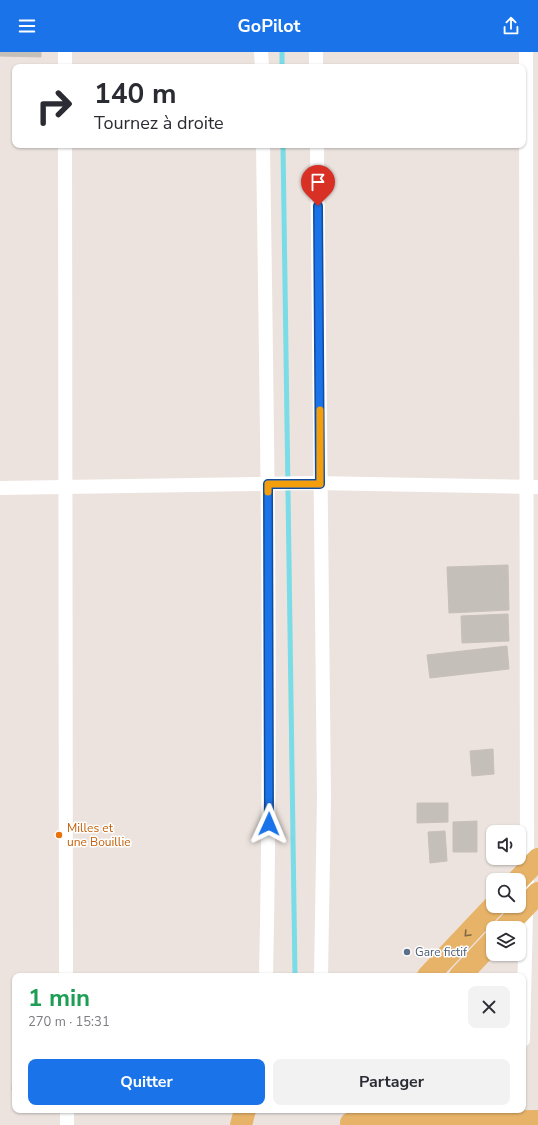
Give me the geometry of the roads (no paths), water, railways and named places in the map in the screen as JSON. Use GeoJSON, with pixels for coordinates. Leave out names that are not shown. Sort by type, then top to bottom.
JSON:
{"type":"FeatureCollection","features":[{"type":"Feature","properties":{"kind":"main road"},"geometry":{"type":"LineString","coordinates":[[512,921],[532,899]]}},
{"type":"Feature","properties":{"kind":"main road"},"geometry":{"type":"LineString","coordinates":[[431,973],[487,913]]}},
{"type":"Feature","properties":{"kind":"main road"},"geometry":{"type":"LineString","coordinates":[[463,973],[486,948]]}},
{"type":"Feature","properties":{"kind":"main road"},"geometry":{"type":"LineString","coordinates":[[241,1125],[244,1113]]}},
{"type":"Feature","properties":{"kind":"main road"},"geometry":{"type":"LineString","coordinates":[[350,1119],[527,1117]]}},
{"type":"Feature","properties":{"kind":"street"},"geometry":{"type":"LineString","coordinates":[[65,52],[65,64]]}},
{"type":"Feature","properties":{"kind":"street"},"geometry":{"type":"LineString","coordinates":[[261,52],[262,64]]}},
{"type":"Feature","properties":{"kind":"street"},"geometry":{"type":"LineString","coordinates":[[316,52],[316,64]]}},
{"type":"Feature","properties":{"kind":"street"},"geometry":{"type":"LineString","coordinates":[[526,52],[533,487],[528,870],[532,899],[526,993]]}},
{"type":"Feature","properties":{"kind":"street"},"geometry":{"type":"LineString","coordinates":[[65,148],[64,487],[66,973]]}},
{"type":"Feature","properties":{"kind":"street"},"geometry":{"type":"LineString","coordinates":[[263,148],[272,484],[270,794],[266,973]]}},
{"type":"Feature","properties":{"kind":"street"},"geometry":{"type":"LineString","coordinates":[[317,148],[317,483],[324,798],[321,973]]}},
{"type":"Feature","properties":{"kind":"street"},"geometry":{"type":"LineString","coordinates":[[0,488],[317,483],[533,487]]}},
{"type":"Feature","properties":{"kind":"street"},"geometry":{"type":"LineString","coordinates":[[66,1113],[67,1125]]}},
{"type":"Feature","properties":{"kind":"waterway"},"geometry":{"type":"LineString","coordinates":[[282,52],[282,64]]}},
{"type":"Feature","properties":{"kind":"waterway"},"geometry":{"type":"LineString","coordinates":[[283,148],[295,973]]}},
{"type":"Feature","properties":{"kind":"place","name":"Milles et une Bouillie"},"geometry":{"type":"Point","coordinates":[59,835]}},
{"type":"Feature","properties":{"kind":"place","name":"Gare fictif"},"geometry":{"type":"Point","coordinates":[407,952]}}]}
